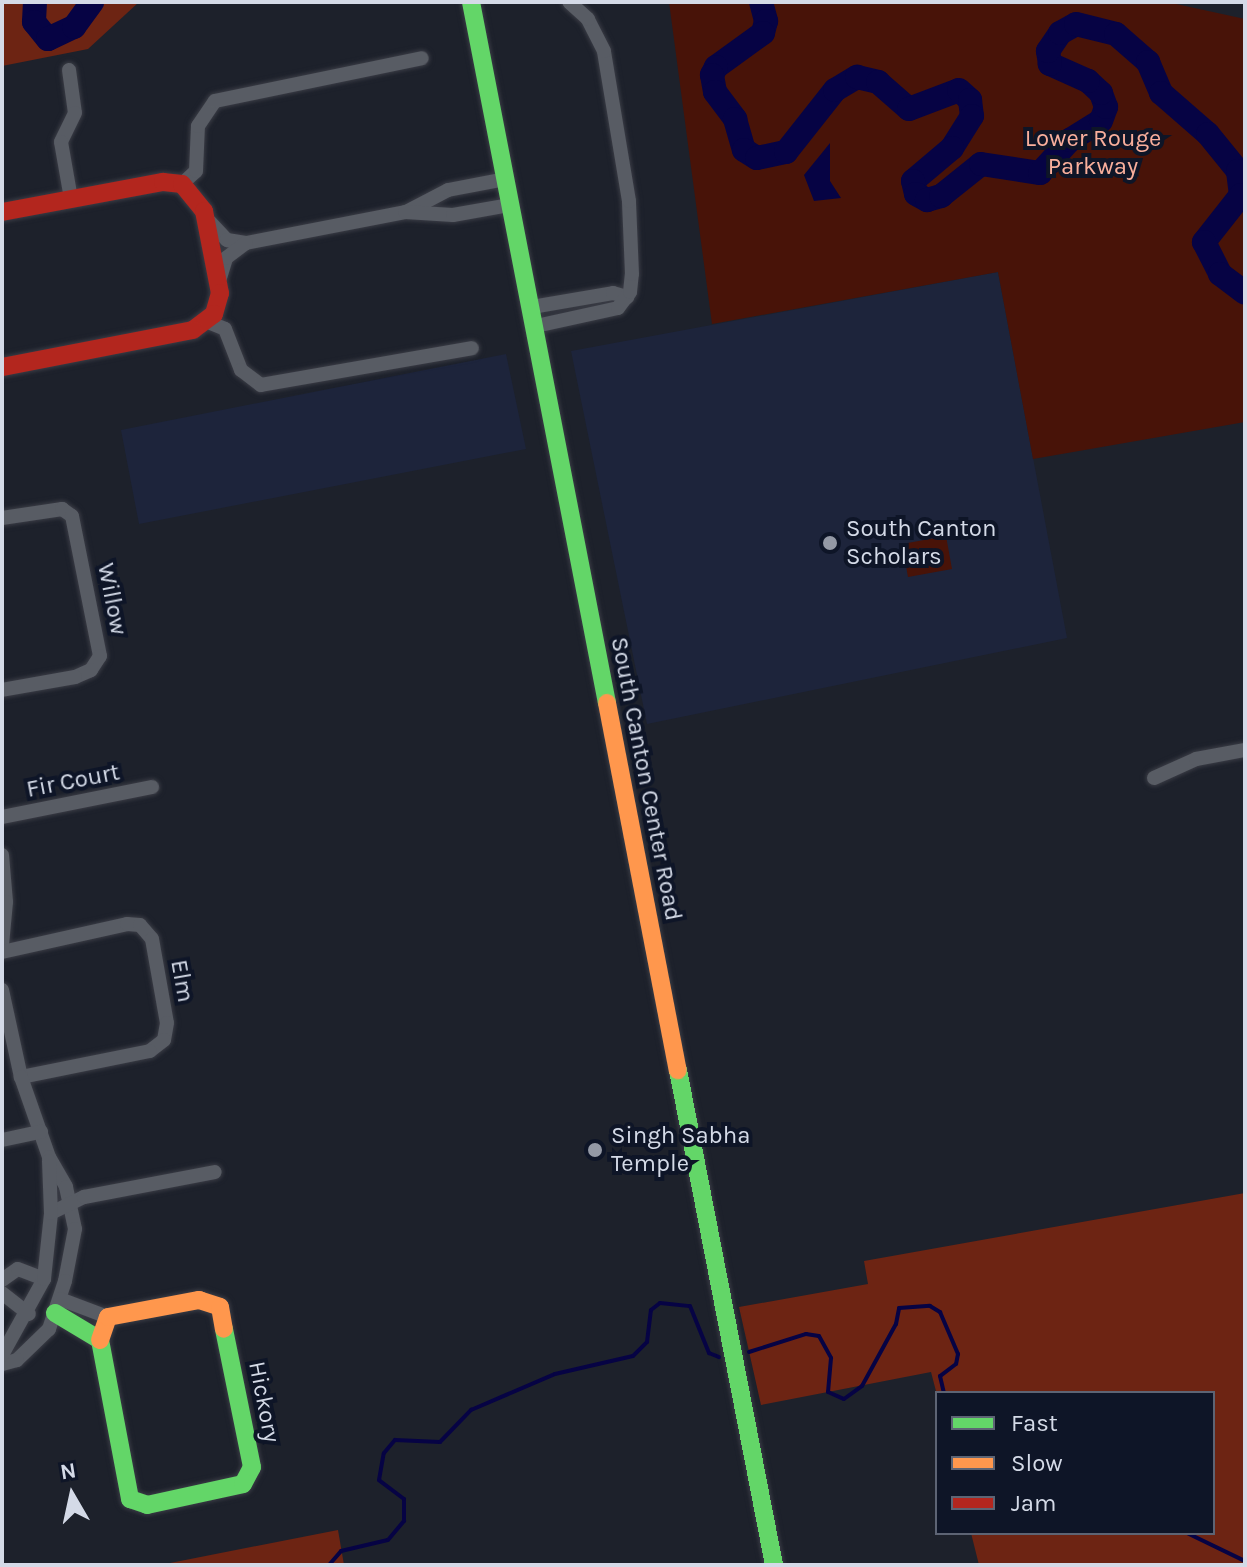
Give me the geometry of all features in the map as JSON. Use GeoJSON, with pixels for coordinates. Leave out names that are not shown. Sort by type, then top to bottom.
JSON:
{"type":"FeatureCollection","features":[{"type":"Feature","properties":{"kind":"main road","name":"South Canton Center Road"},"geometry":{"type":"LineString","coordinates":[[471,2],[774,1565]]}},
{"type":"Feature","properties":{"kind":"main road"},"geometry":{"type":"LineString","coordinates":[[2,212],[163,182],[182,184],[194,193],[204,211],[219,282],[219,303],[208,322],[193,330],[2,367]]}},
{"type":"Feature","properties":{"kind":"main road","name":"Hickory"},"geometry":{"type":"LineString","coordinates":[[199,1300],[220,1307],[252,1467],[243,1484],[147,1505],[130,1499],[100,1340],[108,1317],[199,1300]]}},
{"type":"Feature","properties":{"kind":"main road"},"geometry":{"type":"LineString","coordinates":[[57,1306],[100,1340]]}},
{"type":"Feature","properties":{"kind":"street"},"geometry":{"type":"LineString","coordinates":[[536,326],[618,308],[627,297],[633,254],[615,106],[597,34],[569,2]]}},
{"type":"Feature","properties":{"kind":"street"},"geometry":{"type":"LineString","coordinates":[[182,184],[196,171],[198,126],[215,101],[422,58]]}},
{"type":"Feature","properties":{"kind":"street"},"geometry":{"type":"LineString","coordinates":[[69,70],[75,113],[61,142],[71,199]]}},
{"type":"Feature","properties":{"kind":"street"},"geometry":{"type":"LineString","coordinates":[[405,212],[448,190],[505,179]]}},
{"type":"Feature","properties":{"kind":"street"},"geometry":{"type":"LineString","coordinates":[[204,211],[221,237],[246,243],[405,212],[453,215],[510,205]]}},
{"type":"Feature","properties":{"kind":"street"},"geometry":{"type":"LineString","coordinates":[[219,282],[226,258],[246,243]]}},
{"type":"Feature","properties":{"kind":"street"},"geometry":{"type":"LineString","coordinates":[[532,307],[613,293],[627,297]]}},
{"type":"Feature","properties":{"kind":"street"},"geometry":{"type":"LineString","coordinates":[[208,322],[225,329],[241,370],[261,385],[472,348]]}},
{"type":"Feature","properties":{"kind":"street","name":"Willow"},"geometry":{"type":"LineString","coordinates":[[2,518],[62,509],[72,516],[100,656],[91,670],[75,677],[2,690]]}},
{"type":"Feature","properties":{"kind":"street"},"geometry":{"type":"LineString","coordinates":[[1154,778],[1196,759],[1245,750]]}},
{"type":"Feature","properties":{"kind":"street","name":"Fir Court"},"geometry":{"type":"LineString","coordinates":[[2,817],[152,787]]}},
{"type":"Feature","properties":{"kind":"street"},"geometry":{"type":"LineString","coordinates":[[2,945],[3,862]]}},
{"type":"Feature","properties":{"kind":"street","name":"Elm"},"geometry":{"type":"LineString","coordinates":[[2,952],[140,925],[152,939],[167,1023],[164,1040],[150,1051],[21,1077]]}},
{"type":"Feature","properties":{"kind":"street"},"geometry":{"type":"LineString","coordinates":[[2,990],[2,1002],[21,1077],[49,1157],[72,1207],[73,1249],[57,1306],[30,1349],[2,1364]]}},
{"type":"Feature","properties":{"kind":"street"},"geometry":{"type":"LineString","coordinates":[[2,1140],[41,1132]]}},
{"type":"Feature","properties":{"kind":"street"},"geometry":{"type":"LineString","coordinates":[[2,1355],[29,1314],[44,1279],[51,1213],[49,1157]]}},
{"type":"Feature","properties":{"kind":"street"},"geometry":{"type":"LineString","coordinates":[[51,1213],[72,1207],[84,1197],[215,1172]]}},
{"type":"Feature","properties":{"kind":"street"},"geometry":{"type":"LineString","coordinates":[[2,1280],[18,1269],[44,1279]]}},
{"type":"Feature","properties":{"kind":"street"},"geometry":{"type":"LineString","coordinates":[[2,1293],[29,1314]]}},
{"type":"Feature","properties":{"kind":"street"},"geometry":{"type":"LineString","coordinates":[[37,1299],[108,1317]]}},
{"type":"Feature","properties":{"kind":"shaded area"},"geometry":{"type":"Polygon","coordinates":[[[2,2],[139,2],[88,49],[2,66],[2,2]]]}},
{"type":"Feature","properties":{"kind":"shaded area"},"geometry":{"type":"Polygon","coordinates":[[[830,143],[830,181],[841,198],[814,201],[804,175],[830,143]]]}},
{"type":"Feature","properties":{"kind":"shaded area","name":"South Canton Scholars"},"geometry":{"type":"Polygon","coordinates":[[[998,272],[1067,638],[647,724],[571,351],[998,272]]]}},
{"type":"Feature","properties":{"kind":"shaded area"},"geometry":{"type":"Polygon","coordinates":[[[506,354],[526,449],[139,524],[121,430],[506,354]]]}},
{"type":"Feature","properties":{"kind":"shaded area"},"geometry":{"type":"Polygon","coordinates":[[[1245,1193],[1245,1565],[979,1565],[972,1535],[1215,1535],[1215,1391],[936,1391],[931,1372],[761,1405],[739,1307],[868,1284],[864,1261],[1245,1193]]]}},
{"type":"Feature","properties":{"kind":"shaded area"},"geometry":{"type":"Polygon","coordinates":[[[338,1530],[344,1565],[160,1565],[338,1530]]]}},
{"type":"Feature","properties":{"kind":"green space","name":"Lower Rouge Parkway"},"geometry":{"type":"Polygon","coordinates":[[[669,2],[1167,2],[1245,19],[1245,422],[1033,459],[998,272],[712,324],[669,2]]]}},
{"type":"Feature","properties":{"kind":"green space"},"geometry":{"type":"Polygon","coordinates":[[[946,536],[952,569],[908,577],[902,544],[946,536]]]}},
{"type":"Feature","properties":{"kind":"waterway"},"geometry":{"type":"LineString","coordinates":[[35,2],[34,22],[48,39],[74,27],[92,2]]}},
{"type":"Feature","properties":{"kind":"waterway"},"geometry":{"type":"LineString","coordinates":[[761,2],[766,21],[763,33],[716,67],[712,75],[715,92],[735,119],[744,150],[757,158],[786,152],[835,90],[857,77],[878,82],[909,109],[959,90],[970,100],[972,116],[952,148],[913,181],[916,194],[927,200],[941,196],[981,164],[1040,173],[1070,140],[1101,121],[1106,107],[1101,93],[1088,81],[1050,64],[1048,51],[1060,33],[1076,24],[1116,34],[1148,62],[1161,93],[1208,134],[1238,171],[1241,195],[1204,242],[1220,274],[1245,293]]}},
{"type":"Feature","properties":{"kind":"waterway"},"geometry":{"type":"LineString","coordinates":[[329,1565],[341,1551],[388,1540],[404,1521],[404,1499],[379,1480],[384,1453],[395,1440],[440,1442],[471,1410],[555,1374],[633,1356],[647,1342],[651,1310],[660,1303],[690,1306],[709,1353],[719,1357]]}},
{"type":"Feature","properties":{"kind":"waterway"},"geometry":{"type":"LineString","coordinates":[[749,1352],[806,1334],[819,1336],[831,1358],[828,1392],[844,1399],[862,1386],[896,1324],[899,1308],[930,1306],[940,1312],[958,1354],[956,1364],[940,1376],[944,1391]]}},
{"type":"Feature","properties":{"kind":"waterway"},"geometry":{"type":"LineString","coordinates":[[1191,1535],[1245,1561]]}},
{"type":"Feature","properties":{"kind":"traffic: fast"},"geometry":{"type":"LineString","coordinates":[[471,2],[607,703]]}},
{"type":"Feature","properties":{"kind":"traffic: fast"},"geometry":{"type":"LineString","coordinates":[[678,1070],[774,1565]]}},
{"type":"Feature","properties":{"kind":"traffic: fast"},"geometry":{"type":"LineString","coordinates":[[55,1313],[100,1340],[130,1499],[147,1505],[243,1484],[252,1467],[224,1329]]}},
{"type":"Feature","properties":{"kind":"traffic: slow"},"geometry":{"type":"LineString","coordinates":[[607,703],[678,1070]]}},
{"type":"Feature","properties":{"kind":"traffic: slow"},"geometry":{"type":"LineString","coordinates":[[100,1340],[108,1317],[199,1300],[220,1307],[224,1329]]}},
{"type":"Feature","properties":{"kind":"traffic: jam"},"geometry":{"type":"LineString","coordinates":[[2,212],[163,182],[182,184],[204,211],[220,293],[214,314],[193,330],[2,367]]}},
{"type":"Feature","properties":{"kind":"place","name":"South Canton Scholars"},"geometry":{"type":"Point","coordinates":[830,543]}},
{"type":"Feature","properties":{"kind":"place","name":"Singh Sabha Temple"},"geometry":{"type":"Point","coordinates":[595,1150]}}]}
